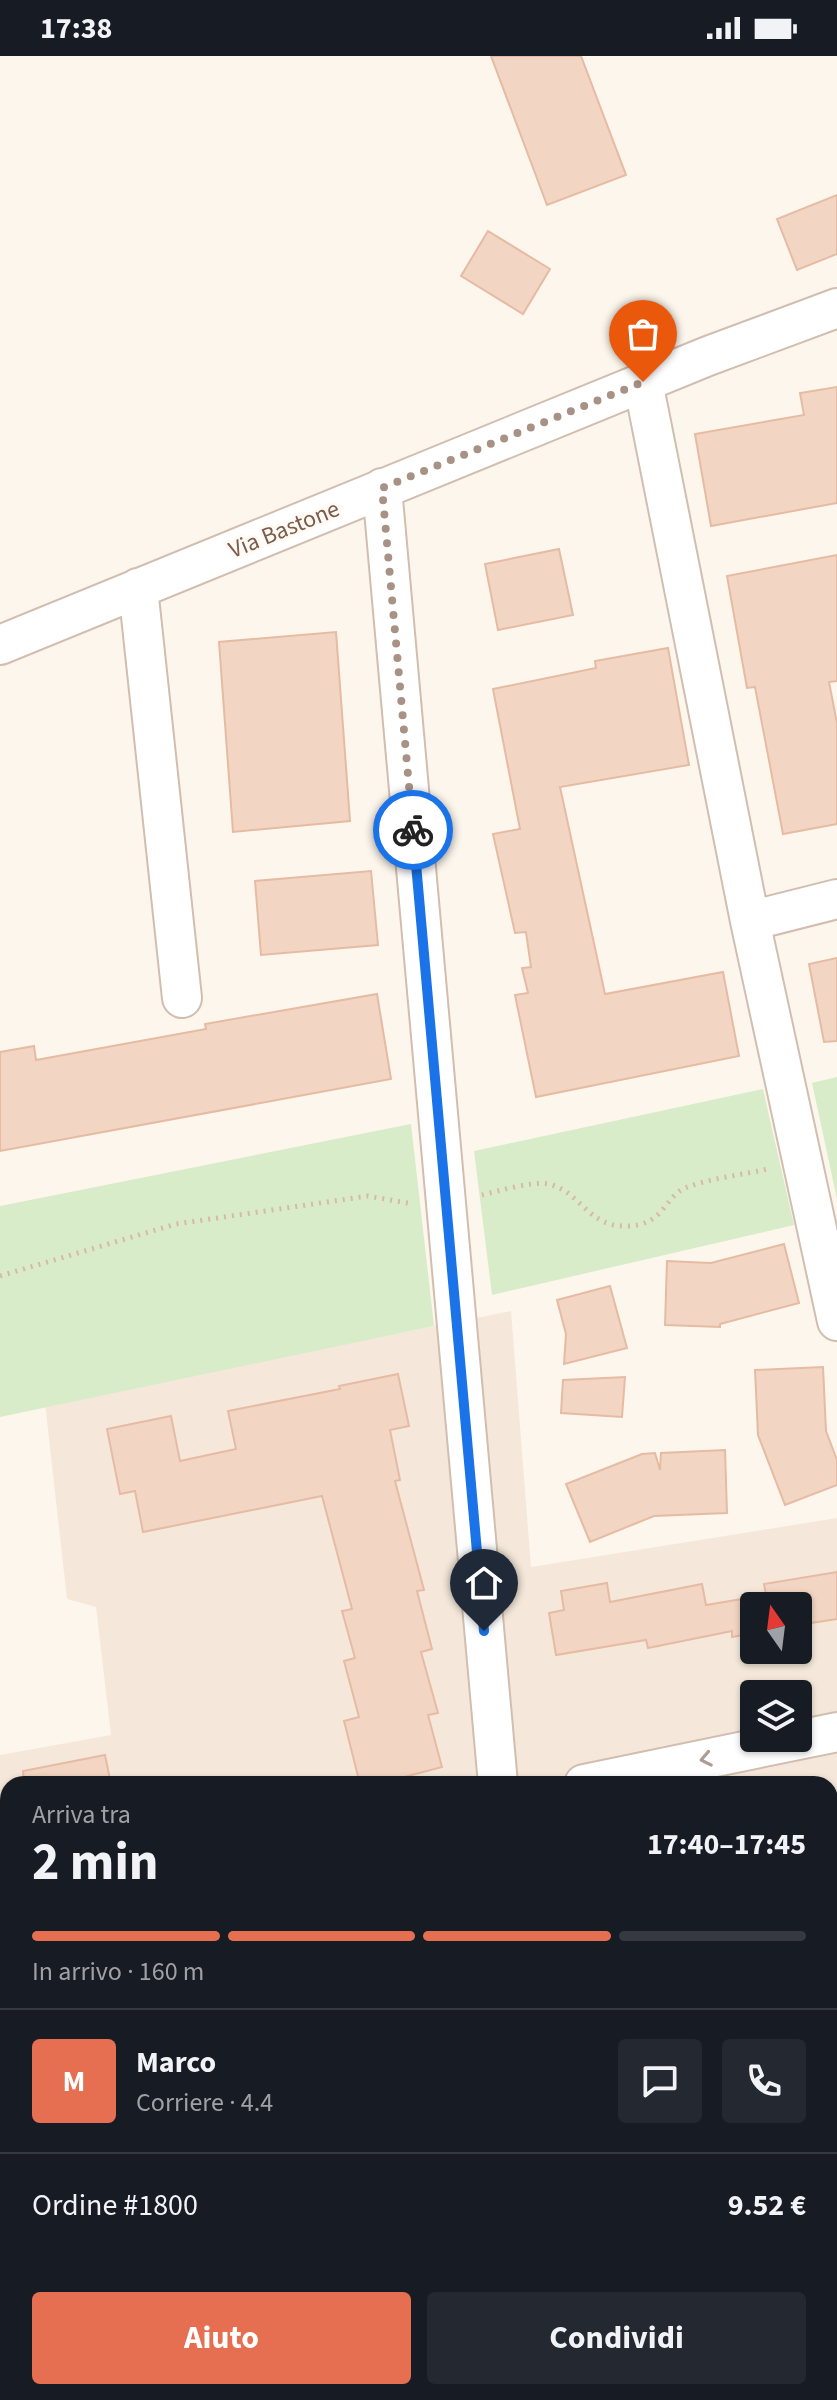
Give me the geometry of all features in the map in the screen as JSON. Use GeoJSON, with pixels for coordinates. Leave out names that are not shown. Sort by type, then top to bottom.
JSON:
{"type":"FeatureCollection","features":[{"type":"Feature","properties":{"kind":"street","name":"Via Bastone"},"geometry":{"type":"LineString","coordinates":[[0,645],[643,382],[837,308]]}},
{"type":"Feature","properties":{"kind":"street"},"geometry":{"type":"LineString","coordinates":[[643,382],[750,921],[837,1321]]}},
{"type":"Feature","properties":{"kind":"street"},"geometry":{"type":"LineString","coordinates":[[382,488],[497,1776]]}},
{"type":"Feature","properties":{"kind":"street"},"geometry":{"type":"LineString","coordinates":[[138,588],[182,998]]}},
{"type":"Feature","properties":{"kind":"street"},"geometry":{"type":"LineString","coordinates":[[750,921],[837,899]]}},
{"type":"Feature","properties":{"kind":"street"},"geometry":{"type":"LineString","coordinates":[[623,1776],[837,1732]]}},
{"type":"Feature","properties":{"kind":"path"},"geometry":{"type":"LineString","coordinates":[[0,1276],[26,1266],[190,1222],[368,1196],[420,1205],[547,1184],[574,1198],[589,1214],[607,1225],[629,1226],[654,1219],[682,1189],[781,1167]]}},
{"type":"Feature","properties":{"kind":"shaded area"},"geometry":{"type":"Polygon","coordinates":[[[511,1311],[531,1567],[837,1518],[837,1776],[0,1776],[0,1755],[111,1735],[96,1607],[67,1599],[45,1403],[511,1311]]]}},
{"type":"Feature","properties":{"kind":"green space"},"geometry":{"type":"Polygon","coordinates":[[[837,1077],[837,1199],[812,1083],[837,1077]]]}},
{"type":"Feature","properties":{"kind":"green space"},"geometry":{"type":"Polygon","coordinates":[[[763,1089],[794,1225],[492,1295],[474,1151],[763,1089]]]}},
{"type":"Feature","properties":{"kind":"green space"},"geometry":{"type":"Polygon","coordinates":[[[411,1124],[434,1326],[0,1417],[0,1206],[411,1124]]]}},
{"type":"Feature","properties":{"kind":"building"},"geometry":{"type":"Polygon","coordinates":[[[491,56],[581,56],[626,175],[547,205],[491,56]]]}},
{"type":"Feature","properties":{"kind":"building"},"geometry":{"type":"Polygon","coordinates":[[[837,195],[837,254],[797,270],[777,219],[837,195]]]}},
{"type":"Feature","properties":{"kind":"building"},"geometry":{"type":"Polygon","coordinates":[[[488,231],[550,269],[523,314],[461,276],[488,231]]]}},
{"type":"Feature","properties":{"kind":"building"},"geometry":{"type":"Polygon","coordinates":[[[837,387],[837,503],[711,526],[695,434],[804,415],[800,393],[837,387]]]}},
{"type":"Feature","properties":{"kind":"building"},"geometry":{"type":"Polygon","coordinates":[[[559,549],[573,615],[498,630],[485,564],[559,549]]]}},
{"type":"Feature","properties":{"kind":"building"},"geometry":{"type":"Polygon","coordinates":[[[837,555],[837,681],[829,682],[837,723],[837,824],[783,834],[755,687],[747,688],[727,576],[837,555]]]}},
{"type":"Feature","properties":{"kind":"building"},"geometry":{"type":"Polygon","coordinates":[[[336,632],[350,821],[233,832],[219,642],[336,632]]]}},
{"type":"Feature","properties":{"kind":"building"},"geometry":{"type":"Polygon","coordinates":[[[668,648],[689,765],[560,787],[605,994],[723,972],[739,1056],[536,1097],[515,995],[528,993],[522,968],[531,967],[526,932],[515,933],[493,834],[520,829],[493,689],[596,668],[595,661],[668,648]]]}},
{"type":"Feature","properties":{"kind":"building"},"geometry":{"type":"Polygon","coordinates":[[[371,871],[378,945],[261,955],[255,881],[371,871]]]}},
{"type":"Feature","properties":{"kind":"building"},"geometry":{"type":"Polygon","coordinates":[[[837,958],[837,1041],[824,1042],[809,964],[837,958]]]}},
{"type":"Feature","properties":{"kind":"building"},"geometry":{"type":"Polygon","coordinates":[[[377,994],[391,1079],[0,1151],[0,1052],[34,1046],[36,1060],[206,1029],[205,1024],[377,994]]]}},
{"type":"Feature","properties":{"kind":"building"},"geometry":{"type":"Polygon","coordinates":[[[784,1244],[799,1303],[720,1324],[720,1327],[665,1325],[667,1261],[711,1263],[784,1244]]]}},
{"type":"Feature","properties":{"kind":"building"},"geometry":{"type":"Polygon","coordinates":[[[610,1286],[627,1348],[564,1364],[566,1334],[557,1300],[610,1286]]]}},
{"type":"Feature","properties":{"kind":"building"},"geometry":{"type":"Polygon","coordinates":[[[823,1367],[826,1431],[837,1460],[837,1485],[785,1505],[758,1435],[755,1370],[823,1367]]]}},
{"type":"Feature","properties":{"kind":"building"},"geometry":{"type":"Polygon","coordinates":[[[398,1374],[409,1426],[390,1430],[400,1480],[395,1481],[424,1590],[417,1591],[432,1649],[421,1652],[438,1713],[428,1715],[442,1767],[408,1776],[358,1776],[344,1721],[359,1717],[344,1661],[355,1658],[342,1611],[352,1609],[322,1496],[143,1532],[135,1491],[120,1494],[107,1429],[171,1416],[180,1461],[236,1449],[228,1411],[340,1389],[339,1386],[398,1374]]]}},
{"type":"Feature","properties":{"kind":"building"},"geometry":{"type":"Polygon","coordinates":[[[625,1377],[622,1417],[561,1413],[563,1380],[625,1377]]]}},
{"type":"Feature","properties":{"kind":"building"},"geometry":{"type":"Polygon","coordinates":[[[725,1450],[727,1513],[654,1516],[590,1542],[566,1484],[642,1454],[655,1453],[660,1470],[661,1453],[725,1450]]]}},
{"type":"Feature","properties":{"kind":"building"},"geometry":{"type":"Polygon","coordinates":[[[837,1572],[837,1619],[812,1623],[812,1592],[765,1592],[764,1584],[837,1572]]]}},
{"type":"Feature","properties":{"kind":"building"},"geometry":{"type":"Polygon","coordinates":[[[607,1583],[610,1602],[702,1584],[706,1605],[740,1599],[740,1636],[732,1637],[732,1631],[648,1648],[646,1640],[556,1655],[549,1613],[564,1610],[561,1591],[607,1583]]]}},
{"type":"Feature","properties":{"kind":"building"},"geometry":{"type":"Polygon","coordinates":[[[105,1755],[109,1776],[23,1776],[23,1771],[105,1755]]]}},
{"type":"Feature","properties":{"kind":"way so far"},"geometry":{"type":"LineString","coordinates":[[413,830],[382,488],[643,382]]}},
{"type":"Feature","properties":{"kind":"route"},"geometry":{"type":"LineString","coordinates":[[413,830],[484,1631]]}}]}
